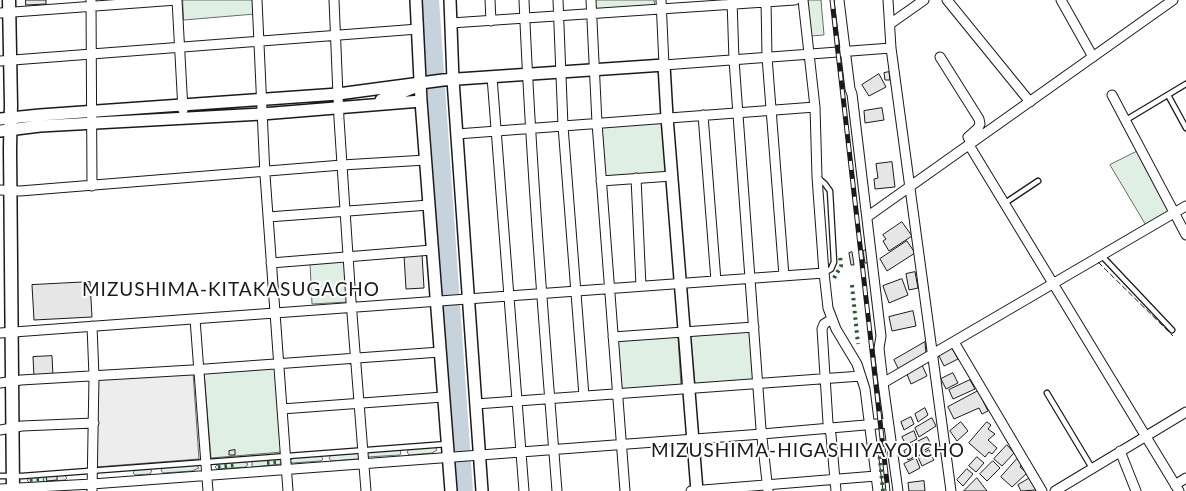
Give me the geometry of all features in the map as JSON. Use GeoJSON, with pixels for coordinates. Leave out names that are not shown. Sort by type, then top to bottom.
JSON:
{"type":"FeatureCollection","features":[{"type":"Feature","properties":{"kind":"main road"},"geometry":{"type":"LineString","coordinates":[[6,9],[6,429],[8,484]]}},
{"type":"Feature","properties":{"kind":"street"},"geometry":{"type":"LineString","coordinates":[[6,9],[91,3],[177,0],[183,118]]}},
{"type":"Feature","properties":{"kind":"street"},"geometry":{"type":"LineString","coordinates":[[256,0],[265,172],[288,491]]}},
{"type":"Feature","properties":{"kind":"street"},"geometry":{"type":"LineString","coordinates":[[334,0],[342,165],[366,491]]}},
{"type":"Feature","properties":{"kind":"street"},"geometry":{"type":"LineString","coordinates":[[416,0],[425,82],[421,101],[432,250],[441,300],[440,352],[443,397],[447,444],[453,456],[451,491]]}},
{"type":"Feature","properties":{"kind":"street"},"geometry":{"type":"LineString","coordinates":[[450,0],[451,23],[448,80],[457,134],[464,298],[476,404],[476,455],[482,491]]}},
{"type":"Feature","properties":{"kind":"street"},"geometry":{"type":"LineString","coordinates":[[490,0],[491,20]]}},
{"type":"Feature","properties":{"kind":"street"},"geometry":{"type":"LineString","coordinates":[[524,0],[530,128],[557,491]]}},
{"type":"Feature","properties":{"kind":"street"},"geometry":{"type":"LineString","coordinates":[[558,0],[563,126],[584,396]]}},
{"type":"Feature","properties":{"kind":"street"},"geometry":{"type":"LineString","coordinates":[[591,0],[601,181],[625,491]]}},
{"type":"Feature","properties":{"kind":"street"},"geometry":{"type":"LineString","coordinates":[[451,23],[591,14],[661,5],[795,0]]}},
{"type":"Feature","properties":{"kind":"street"},"geometry":{"type":"LineString","coordinates":[[804,0],[815,107],[817,177],[828,308],[832,319],[857,364],[865,389],[878,491]]}},
{"type":"Feature","properties":{"kind":"street"},"geometry":{"type":"LineString","coordinates":[[839,0],[867,217],[880,336],[879,348],[883,383],[898,491]]}},
{"type":"Feature","properties":{"kind":"street"},"geometry":{"type":"LineString","coordinates":[[888,0],[891,48],[951,491]]}},
{"type":"Feature","properties":{"kind":"street"},"geometry":{"type":"LineString","coordinates":[[890,24],[924,0]]}},
{"type":"Feature","properties":{"kind":"street"},"geometry":{"type":"LineString","coordinates":[[947,0],[1030,102]]}},
{"type":"Feature","properties":{"kind":"street"},"geometry":{"type":"LineString","coordinates":[[1061,0],[1093,57]]}},
{"type":"Feature","properties":{"kind":"street"},"geometry":{"type":"LineString","coordinates":[[867,217],[1173,0]]}},
{"type":"Feature","properties":{"kind":"street"},"geometry":{"type":"LineString","coordinates":[[766,1],[767,57],[784,276]]}},
{"type":"Feature","properties":{"kind":"street"},"geometry":{"type":"LineString","coordinates":[[732,2],[734,60],[750,279],[768,488]]}},
{"type":"Feature","properties":{"kind":"street"},"geometry":{"type":"LineString","coordinates":[[91,3],[92,186]]}},
{"type":"Feature","properties":{"kind":"street"},"geometry":{"type":"LineString","coordinates":[[661,5],[667,117],[697,491]]}},
{"type":"Feature","properties":{"kind":"street"},"geometry":{"type":"LineString","coordinates":[[5,61],[418,29]]}},
{"type":"Feature","properties":{"kind":"street"},"geometry":{"type":"LineString","coordinates":[[5,125],[91,112],[338,94],[448,80],[845,53],[891,48]]}},
{"type":"Feature","properties":{"kind":"street"},"geometry":{"type":"LineString","coordinates":[[940,57],[979,119],[980,124],[978,128],[968,137],[970,144],[1177,488],[1186,478]]}},
{"type":"Feature","properties":{"kind":"street"},"geometry":{"type":"LineString","coordinates":[[492,77],[524,491]]}},
{"type":"Feature","properties":{"kind":"street"},"geometry":{"type":"LineString","coordinates":[[365,106],[425,82]]}},
{"type":"Feature","properties":{"kind":"street"},"geometry":{"type":"LineString","coordinates":[[1112,94],[1186,236]]}},
{"type":"Feature","properties":{"kind":"street"},"geometry":{"type":"LineString","coordinates":[[5,125],[91,124],[262,114],[421,101]]}},
{"type":"Feature","properties":{"kind":"street"},"geometry":{"type":"LineString","coordinates":[[457,134],[815,107]]}},
{"type":"Feature","properties":{"kind":"street"},"geometry":{"type":"LineString","coordinates":[[703,115],[716,281]]}},
{"type":"Feature","properties":{"kind":"street"},"geometry":{"type":"LineString","coordinates":[[5,190],[92,186],[342,165],[426,160]]}},
{"type":"Feature","properties":{"kind":"street"},"geometry":{"type":"LineString","coordinates":[[601,181],[672,176]]}},
{"type":"Feature","properties":{"kind":"street"},"geometry":{"type":"LineString","coordinates":[[636,178],[641,286]]}},
{"type":"Feature","properties":{"kind":"street"},"geometry":{"type":"LineString","coordinates":[[268,217],[429,205]]}},
{"type":"Feature","properties":{"kind":"street"},"geometry":{"type":"LineString","coordinates":[[883,383],[1186,206]]}},
{"type":"Feature","properties":{"kind":"street"},"geometry":{"type":"LineString","coordinates":[[271,264],[432,250]]}},
{"type":"Feature","properties":{"kind":"street"},"geometry":{"type":"LineString","coordinates":[[6,332],[824,273]]}},
{"type":"Feature","properties":{"kind":"street"},"geometry":{"type":"LineString","coordinates":[[195,319],[208,491]]}},
{"type":"Feature","properties":{"kind":"street"},"geometry":{"type":"LineString","coordinates":[[832,319],[824,324],[822,329],[829,429],[836,491]]}},
{"type":"Feature","properties":{"kind":"street"},"geometry":{"type":"LineString","coordinates":[[92,326],[94,376],[92,487]]}},
{"type":"Feature","properties":{"kind":"street"},"geometry":{"type":"LineString","coordinates":[[613,337],[754,326]]}},
{"type":"Feature","properties":{"kind":"street"},"geometry":{"type":"LineString","coordinates":[[954,342],[1042,491]]}},
{"type":"Feature","properties":{"kind":"street"},"geometry":{"type":"LineString","coordinates":[[6,382],[440,352]]}},
{"type":"Feature","properties":{"kind":"street"},"geometry":{"type":"LineString","coordinates":[[476,404],[861,376]]}},
{"type":"Feature","properties":{"kind":"street"},"geometry":{"type":"LineString","coordinates":[[282,409],[443,397]]}},
{"type":"Feature","properties":{"kind":"street"},"geometry":{"type":"LineString","coordinates":[[1056,491],[1186,412]]}},
{"type":"Feature","properties":{"kind":"street"},"geometry":{"type":"LineString","coordinates":[[6,429],[94,423]]}},
{"type":"Feature","properties":{"kind":"street"},"geometry":{"type":"LineString","coordinates":[[8,484],[92,487],[207,474],[829,429],[888,423]]}},
{"type":"Feature","properties":{"kind":"street"},"geometry":{"type":"LineString","coordinates":[[1120,451],[1136,491]]}},
{"type":"Feature","properties":{"kind":"street"},"geometry":{"type":"LineString","coordinates":[[691,491],[768,488],[876,476]]}},
{"type":"Feature","properties":{"kind":"lane"},"geometry":{"type":"LineString","coordinates":[[1126,120],[1186,84]]}},
{"type":"Feature","properties":{"kind":"lane"},"geometry":{"type":"LineString","coordinates":[[1168,95],[1186,128]]}},
{"type":"Feature","properties":{"kind":"lane"},"geometry":{"type":"LineString","coordinates":[[1005,203],[1038,181]]}},
{"type":"Feature","properties":{"kind":"lane"},"geometry":{"type":"LineString","coordinates":[[1102,256],[1172,330]]}},
{"type":"Feature","properties":{"kind":"lane"},"geometry":{"type":"LineString","coordinates":[[1047,393],[1092,468]]}},
{"type":"Feature","properties":{"kind":"lane"},"geometry":{"type":"LineString","coordinates":[[8,484],[92,471],[447,444]]}},
{"type":"Feature","properties":{"kind":"green space"},"geometry":{"type":"Polygon","coordinates":[[[183,0],[254,0],[255,14],[184,20],[183,0]]]}},
{"type":"Feature","properties":{"kind":"green space"},"geometry":{"type":"Polygon","coordinates":[[[594,0],[654,0],[655,7],[595,10],[594,0]]]}},
{"type":"Feature","properties":{"kind":"green space"},"geometry":{"type":"Polygon","coordinates":[[[808,0],[821,0],[824,35],[811,36],[808,0]]]}},
{"type":"Feature","properties":{"kind":"green space"},"geometry":{"type":"Polygon","coordinates":[[[659,122],[662,124],[666,173],[605,177],[602,126],[659,122]]]}},
{"type":"Feature","properties":{"kind":"green space"},"geometry":{"type":"Polygon","coordinates":[[[1138,151],[1170,209],[1168,214],[1147,227],[1110,165],[1138,151]]]}},
{"type":"Feature","properties":{"kind":"green space"},"geometry":{"type":"Polygon","coordinates":[[[345,260],[348,302],[312,304],[310,263],[345,260]]]}},
{"type":"Feature","properties":{"kind":"green space"},"geometry":{"type":"Polygon","coordinates":[[[750,331],[753,381],[695,385],[690,335],[750,331]]]}},
{"type":"Feature","properties":{"kind":"green space"},"geometry":{"type":"Polygon","coordinates":[[[678,336],[681,386],[621,389],[617,339],[678,336]]]}},
{"type":"Feature","properties":{"kind":"green space"},"geometry":{"type":"Polygon","coordinates":[[[276,366],[282,452],[211,458],[204,371],[276,366]]]}},
{"type":"Feature","properties":{"kind":"green space"},"geometry":{"type":"Polygon","coordinates":[[[435,447],[437,450],[432,453],[409,455],[407,452],[409,449],[435,447]]]}},
{"type":"Feature","properties":{"kind":"green space"},"geometry":{"type":"Polygon","coordinates":[[[399,450],[401,452],[400,455],[367,457],[369,452],[399,450]]]}},
{"type":"Feature","properties":{"kind":"green space"},"geometry":{"type":"Polygon","coordinates":[[[358,453],[360,458],[358,459],[331,461],[329,458],[331,455],[358,453]]]}},
{"type":"Feature","properties":{"kind":"green space"},"geometry":{"type":"Polygon","coordinates":[[[321,456],[323,459],[321,461],[292,463],[290,461],[293,458],[321,456]]]}},
{"type":"Feature","properties":{"kind":"green space"},"geometry":{"type":"Polygon","coordinates":[[[283,460],[282,464],[252,467],[252,461],[283,460]]]}},
{"type":"Feature","properties":{"kind":"green space"},"geometry":{"type":"Polygon","coordinates":[[[245,462],[248,464],[246,467],[217,469],[215,467],[218,464],[245,462]]]}},
{"type":"Feature","properties":{"kind":"green space"},"geometry":{"type":"Polygon","coordinates":[[[196,465],[199,468],[192,471],[163,473],[161,470],[163,468],[196,465]]]}},
{"type":"Feature","properties":{"kind":"green space"},"geometry":{"type":"Polygon","coordinates":[[[149,469],[152,471],[150,474],[135,475],[133,473],[135,470],[149,469]]]}},
{"type":"Feature","properties":{"kind":"green space"},"geometry":{"type":"Polygon","coordinates":[[[65,475],[67,478],[65,480],[30,483],[27,480],[30,478],[65,475]]]}},
{"type":"Feature","properties":{"kind":"shaded area"},"geometry":{"type":"Polygon","coordinates":[[[193,372],[199,459],[96,467],[98,378],[193,372]]]}},
{"type":"Feature","properties":{"kind":"building"},"geometry":{"type":"Polygon","coordinates":[[[26,0],[46,0],[46,4],[26,5],[26,0]]]}},
{"type":"Feature","properties":{"kind":"building"},"geometry":{"type":"Polygon","coordinates":[[[889,72],[890,80],[885,80],[884,73],[889,72]]]}},
{"type":"Feature","properties":{"kind":"building"},"geometry":{"type":"Polygon","coordinates":[[[879,74],[886,87],[869,96],[862,85],[879,74]]]}},
{"type":"Feature","properties":{"kind":"building"},"geometry":{"type":"Polygon","coordinates":[[[882,108],[884,120],[865,123],[864,111],[882,108]]]}},
{"type":"Feature","properties":{"kind":"building"},"geometry":{"type":"Polygon","coordinates":[[[892,162],[895,187],[875,189],[874,179],[878,178],[876,164],[892,162]]]}},
{"type":"Feature","properties":{"kind":"building"},"geometry":{"type":"Polygon","coordinates":[[[902,222],[912,236],[889,251],[883,241],[886,239],[883,235],[902,222]]]}},
{"type":"Feature","properties":{"kind":"building"},"geometry":{"type":"Polygon","coordinates":[[[907,241],[915,253],[887,271],[880,259],[907,241]]]}},
{"type":"Feature","properties":{"kind":"building"},"geometry":{"type":"Polygon","coordinates":[[[866,250],[868,263],[865,263],[863,251],[866,250]]]}},
{"type":"Feature","properties":{"kind":"building"},"geometry":{"type":"Polygon","coordinates":[[[852,252],[854,265],[851,265],[849,253],[852,252]]]}},
{"type":"Feature","properties":{"kind":"building"},"geometry":{"type":"Polygon","coordinates":[[[422,254],[424,288],[406,289],[404,255],[422,254]]]}},
{"type":"Feature","properties":{"kind":"building"},"geometry":{"type":"Polygon","coordinates":[[[915,272],[918,288],[909,290],[906,274],[915,272]]]}},
{"type":"Feature","properties":{"kind":"building"},"geometry":{"type":"Polygon","coordinates":[[[902,279],[908,295],[889,303],[883,286],[902,279]]]}},
{"type":"Feature","properties":{"kind":"building"},"geometry":{"type":"Polygon","coordinates":[[[90,282],[92,317],[34,320],[32,285],[90,282]]]}},
{"type":"Feature","properties":{"kind":"building"},"geometry":{"type":"Polygon","coordinates":[[[913,311],[916,326],[892,331],[889,317],[913,311]]]}},
{"type":"Feature","properties":{"kind":"building"},"geometry":{"type":"Polygon","coordinates":[[[925,342],[926,354],[899,370],[894,360],[925,342]]]}},
{"type":"Feature","properties":{"kind":"building"},"geometry":{"type":"Polygon","coordinates":[[[952,348],[958,359],[944,366],[939,356],[952,348]]]}},
{"type":"Feature","properties":{"kind":"building"},"geometry":{"type":"Polygon","coordinates":[[[52,356],[53,376],[34,377],[33,357],[52,356]]]}},
{"type":"Feature","properties":{"kind":"building"},"geometry":{"type":"Polygon","coordinates":[[[922,365],[927,376],[911,384],[906,372],[922,365]]]}},
{"type":"Feature","properties":{"kind":"building"},"geometry":{"type":"Polygon","coordinates":[[[953,373],[958,383],[946,389],[941,379],[953,373]]]}},
{"type":"Feature","properties":{"kind":"building"},"geometry":{"type":"Polygon","coordinates":[[[970,380],[975,389],[953,399],[949,390],[970,380]]]}},
{"type":"Feature","properties":{"kind":"building"},"geometry":{"type":"Polygon","coordinates":[[[978,391],[988,411],[982,414],[979,408],[954,419],[948,407],[978,391]]]}},
{"type":"Feature","properties":{"kind":"building"},"geometry":{"type":"Polygon","coordinates":[[[925,408],[928,415],[918,422],[915,414],[925,408]]]}},
{"type":"Feature","properties":{"kind":"building"},"geometry":{"type":"Polygon","coordinates":[[[911,417],[914,424],[904,430],[901,422],[911,417]]]}},
{"type":"Feature","properties":{"kind":"building"},"geometry":{"type":"Polygon","coordinates":[[[932,418],[936,426],[919,437],[915,428],[932,418]]]}},
{"type":"Feature","properties":{"kind":"building"},"geometry":{"type":"Polygon","coordinates":[[[961,422],[968,431],[957,441],[950,431],[961,422]]]}},
{"type":"Feature","properties":{"kind":"building"},"geometry":{"type":"Polygon","coordinates":[[[987,422],[991,425],[988,429],[995,434],[988,440],[997,448],[992,454],[989,452],[985,457],[969,443],[987,422]]]}},
{"type":"Feature","properties":{"kind":"building"},"geometry":{"type":"Polygon","coordinates":[[[914,431],[917,439],[906,445],[902,437],[914,431]]]}},
{"type":"Feature","properties":{"kind":"building"},"geometry":{"type":"Polygon","coordinates":[[[927,437],[932,446],[921,452],[917,442],[927,437]]]}},
{"type":"Feature","properties":{"kind":"building"},"geometry":{"type":"Polygon","coordinates":[[[915,444],[920,454],[908,460],[904,451],[915,444]]]}},
{"type":"Feature","properties":{"kind":"building"},"geometry":{"type":"Polygon","coordinates":[[[1007,445],[1014,453],[1002,466],[994,459],[1007,445]]]}},
{"type":"Feature","properties":{"kind":"building"},"geometry":{"type":"Polygon","coordinates":[[[235,450],[235,455],[229,455],[229,451],[235,450]]]}},
{"type":"Feature","properties":{"kind":"building"},"geometry":{"type":"Polygon","coordinates":[[[929,450],[934,460],[922,466],[918,457],[929,450]]]}},
{"type":"Feature","properties":{"kind":"building"},"geometry":{"type":"Polygon","coordinates":[[[977,457],[984,463],[976,472],[969,466],[977,457]]]}},
{"type":"Feature","properties":{"kind":"building"},"geometry":{"type":"Polygon","coordinates":[[[916,458],[920,468],[909,474],[904,464],[916,458]]]}},
{"type":"Feature","properties":{"kind":"building"},"geometry":{"type":"Polygon","coordinates":[[[1017,459],[1022,464],[1020,467],[1027,473],[1012,487],[1001,477],[1017,459]]]}},
{"type":"Feature","properties":{"kind":"building"},"geometry":{"type":"Polygon","coordinates":[[[993,461],[1000,468],[987,481],[980,474],[993,461]]]}},
{"type":"Feature","properties":{"kind":"building"},"geometry":{"type":"Polygon","coordinates":[[[967,469],[973,474],[963,486],[957,480],[967,469]]]}},
{"type":"Feature","properties":{"kind":"building"},"geometry":{"type":"Polygon","coordinates":[[[57,476],[57,480],[47,481],[46,477],[57,476]]]}},
{"type":"Feature","properties":{"kind":"building"},"geometry":{"type":"Polygon","coordinates":[[[977,478],[987,491],[964,491],[977,478]]]}},
{"type":"Feature","properties":{"kind":"building"},"geometry":{"type":"Polygon","coordinates":[[[1030,478],[1036,490],[1021,491],[1018,485],[1030,478]]]}},
{"type":"Feature","properties":{"kind":"building"},"geometry":{"type":"Polygon","coordinates":[[[924,481],[925,491],[909,491],[908,483],[924,481]]]}},
{"type":"Feature","properties":{"kind":"waterway"},"geometry":{"type":"LineString","coordinates":[[430,0],[464,491]]}},
{"type":"Feature","properties":{"kind":"waterway"},"geometry":{"type":"LineString","coordinates":[[436,0],[440,77]]}},
{"type":"Feature","properties":{"kind":"waterway"},"geometry":{"type":"LineString","coordinates":[[440,83],[470,491]]}},
{"type":"Feature","properties":{"kind":"railway"},"geometry":{"type":"LineString","coordinates":[[832,0],[888,491]]}},
{"type":"Feature","properties":{"kind":"hedge"},"geometry":{"type":"LineString","coordinates":[[834,278],[841,266],[840,255]]}},
{"type":"Feature","properties":{"kind":"hedge"},"geometry":{"type":"LineString","coordinates":[[852,285],[858,344]]}},
{"type":"Feature","properties":{"kind":"hedge"},"geometry":{"type":"LineString","coordinates":[[879,450],[883,491]]}},
{"type":"Feature","properties":{"kind":"hedge"},"geometry":{"type":"LineString","coordinates":[[267,463],[281,462]]}},
{"type":"Feature","properties":{"kind":"hedge"},"geometry":{"type":"LineString","coordinates":[[218,467],[236,465]]}},
{"type":"Feature","properties":{"kind":"hedge"},"geometry":{"type":"LineString","coordinates":[[30,480],[44,479]]}},
{"type":"Feature","properties":{"kind":"fence"},"geometry":{"type":"LineString","coordinates":[[1098,262],[1173,336]]}},
{"type":"Feature","properties":{"kind":"district","name":"MIZUSHIMA-KITAKASUGACHO"},"geometry":{"type":"Point","coordinates":[231,290]}},
{"type":"Feature","properties":{"kind":"district","name":"MIZUSHIMA-HIGASHIYAYOICHO"},"geometry":{"type":"Point","coordinates":[808,451]}}]}
